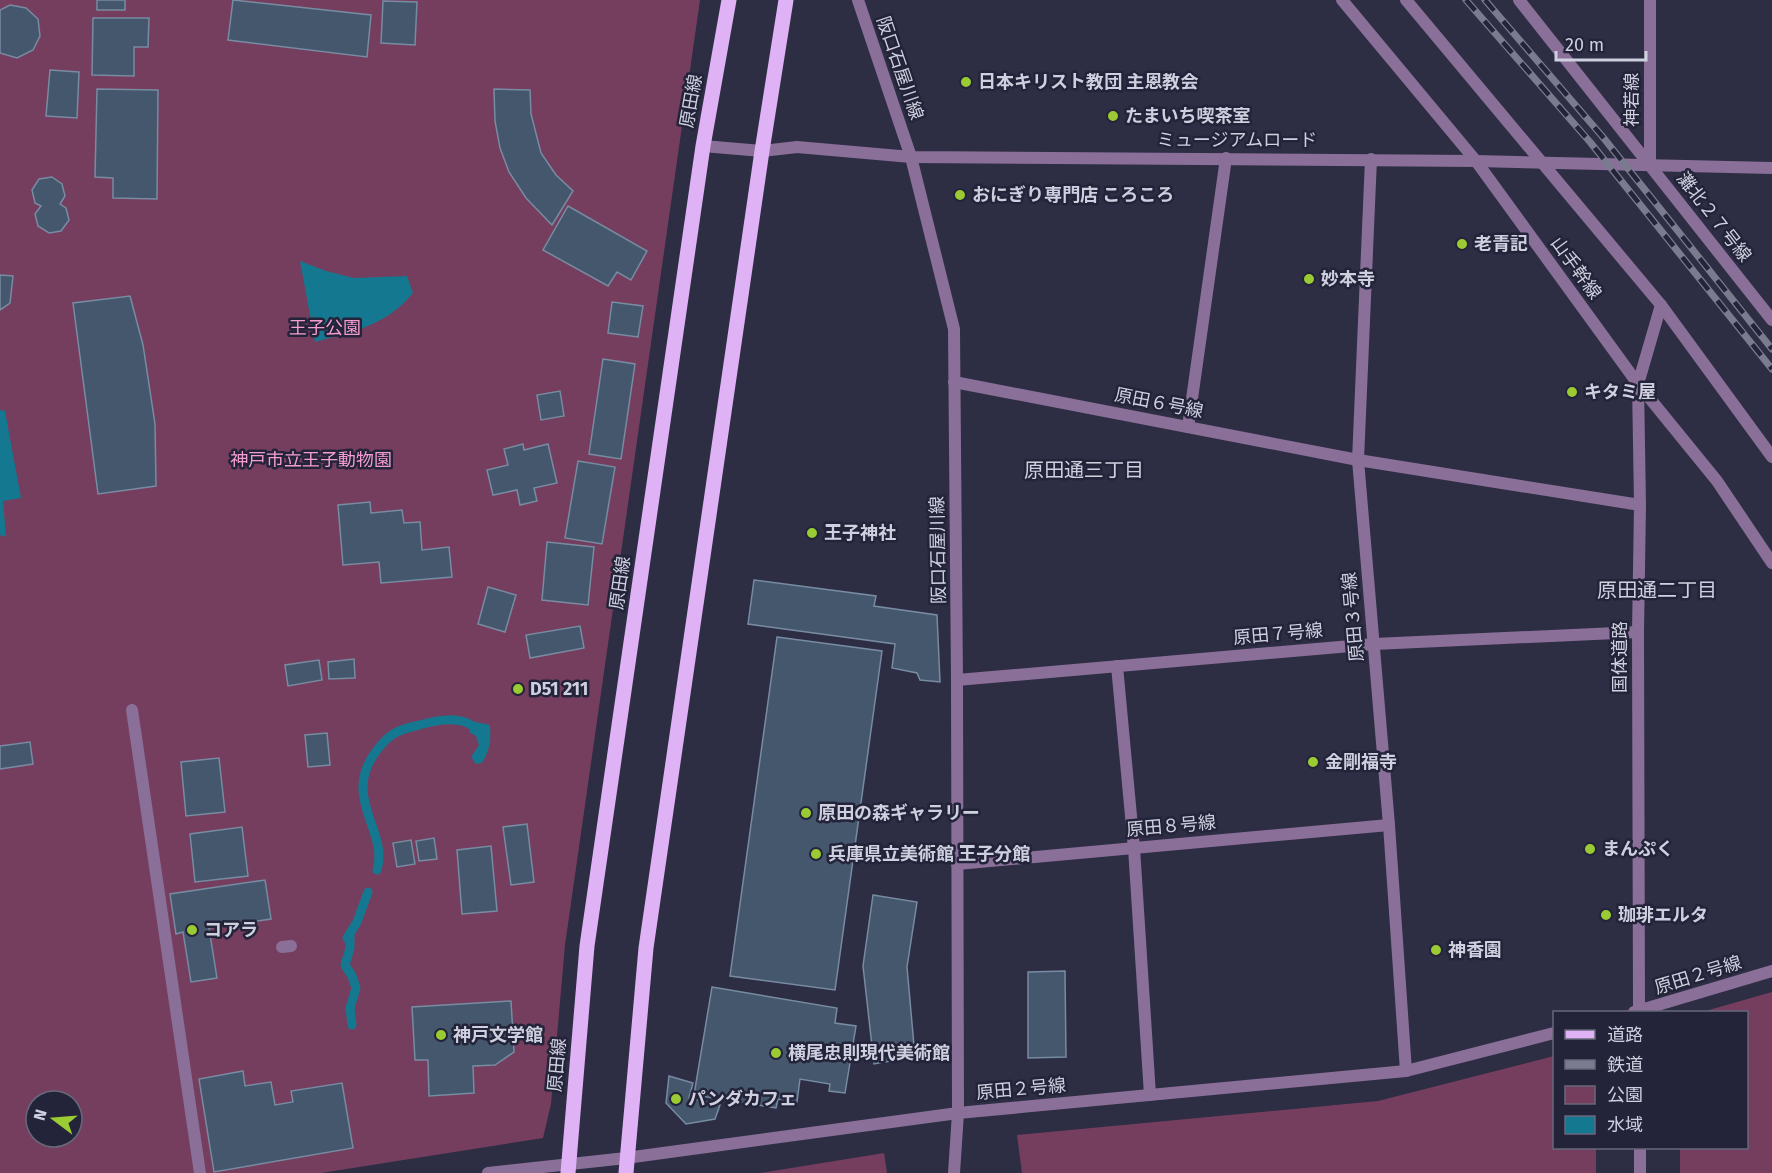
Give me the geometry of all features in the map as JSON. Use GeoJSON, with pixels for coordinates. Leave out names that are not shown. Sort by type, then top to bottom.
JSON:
{"type":"FeatureCollection","features":[{"type":"Feature","properties":{"kind":"main road","name":"原田線"},"geometry":{"type":"LineString","coordinates":[[568,1168],[588,946],[703,146],[729,0]]}},
{"type":"Feature","properties":{"kind":"main road"},"geometry":{"type":"LineString","coordinates":[[626,1166],[646,948],[786,0]]}},
{"type":"Feature","properties":{"kind":"street","name":"阪口石屋川線"},"geometry":{"type":"LineString","coordinates":[[858,0],[911,157],[954,329],[958,1113],[954,1173]]}},
{"type":"Feature","properties":{"kind":"street","name":"山手幹線"},"geometry":{"type":"LineString","coordinates":[[1342,0],[1476,161],[1638,384],[1717,481],[1772,563]]}},
{"type":"Feature","properties":{"kind":"street"},"geometry":{"type":"LineString","coordinates":[[1406,0],[1661,305],[1772,457]]}},
{"type":"Feature","properties":{"kind":"street","name":"灘北２７号線"},"geometry":{"type":"LineString","coordinates":[[1519,0],[1772,320]]}},
{"type":"Feature","properties":{"kind":"street","name":"神若線"},"geometry":{"type":"LineString","coordinates":[[1650,0],[1650,164]]}},
{"type":"Feature","properties":{"kind":"street","name":"ミュージアムロード"},"geometry":{"type":"LineString","coordinates":[[703,146],[762,151],[797,147],[911,157],[1371,159],[1772,168]]}},
{"type":"Feature","properties":{"kind":"street"},"geometry":{"type":"LineString","coordinates":[[1188,427],[1226,158]]}},
{"type":"Feature","properties":{"kind":"street","name":"原田３号線"},"geometry":{"type":"LineString","coordinates":[[1371,159],[1358,460],[1389,825],[1406,1071]]}},
{"type":"Feature","properties":{"kind":"street","name":"国体道路"},"geometry":{"type":"LineString","coordinates":[[1637,1011],[1640,505],[1638,384],[1661,305]]}},
{"type":"Feature","properties":{"kind":"street","name":"原田６号線"},"geometry":{"type":"LineString","coordinates":[[954,382],[1358,460],[1640,505]]}},
{"type":"Feature","properties":{"kind":"street","name":"原田７号線"},"geometry":{"type":"LineString","coordinates":[[957,680],[1374,644],[1638,632]]}},
{"type":"Feature","properties":{"kind":"street"},"geometry":{"type":"LineString","coordinates":[[1117,666],[1134,848],[1150,1095]]}},
{"type":"Feature","properties":{"kind":"street"},"geometry":{"type":"LineString","coordinates":[[132,710],[179,1000],[200,1173]]}},
{"type":"Feature","properties":{"kind":"street","name":"原田８号線"},"geometry":{"type":"LineString","coordinates":[[957,864],[1389,825]]}},
{"type":"Feature","properties":{"kind":"street","name":"原田２号線"},"geometry":{"type":"LineString","coordinates":[[1640,1011],[1772,971]]}},
{"type":"Feature","properties":{"kind":"street","name":"原田２号線"},"geometry":{"type":"LineString","coordinates":[[488,1173],[626,1166],[958,1113],[1406,1071],[1553,1033]]}},
{"type":"Feature","properties":{"kind":"street"},"geometry":{"type":"LineString","coordinates":[[1640,1149],[1640,1173]]}},
{"type":"Feature","properties":{"kind":"green space","name":"神戸市立王子動物園"},"geometry":{"type":"Polygon","coordinates":[[[0,0],[700,0],[565,945],[551,1104],[543,1138],[321,1173],[0,1173],[0,0]]]}},
{"type":"Feature","properties":{"kind":"green space"},"geometry":{"type":"Polygon","coordinates":[[[1772,992],[1772,1173],[1680,1173],[1680,1149],[1748,1149],[1748,1011],[1706,1011],[1772,992]]]}},
{"type":"Feature","properties":{"kind":"green space"},"geometry":{"type":"Polygon","coordinates":[[[1553,1056],[1553,1149],[1596,1149],[1596,1173],[1022,1173],[1017,1135],[1378,1101],[1553,1056]]]}},
{"type":"Feature","properties":{"kind":"green space"},"geometry":{"type":"Polygon","coordinates":[[[884,1153],[887,1173],[760,1173],[884,1153]]]}},
{"type":"Feature","properties":{"kind":"water"},"geometry":{"type":"Polygon","coordinates":[[[300,261],[354,278],[407,276],[413,293],[392,313],[368,326],[315,342],[300,261]]]}},
{"type":"Feature","properties":{"kind":"water"},"geometry":{"type":"Polygon","coordinates":[[[0,410],[5,411],[21,498],[3,501],[6,537],[0,535],[0,410]]]}},
{"type":"Feature","properties":{"kind":"water"},"geometry":{"type":"Polygon","coordinates":[[[476,722],[490,725],[490,735],[485,758],[482,763],[476,764],[471,757],[479,745],[476,736],[469,732],[476,722]]]}},
{"type":"Feature","properties":{"kind":"building"},"geometry":{"type":"Polygon","coordinates":[[[97,0],[125,0],[125,10],[97,10],[97,0]]]}},
{"type":"Feature","properties":{"kind":"building"},"geometry":{"type":"Polygon","coordinates":[[[233,0],[371,15],[367,57],[228,40],[233,0]]]}},
{"type":"Feature","properties":{"kind":"building"},"geometry":{"type":"Polygon","coordinates":[[[383,1],[417,2],[415,45],[381,43],[383,1]]]}},
{"type":"Feature","properties":{"kind":"building"},"geometry":{"type":"Polygon","coordinates":[[[10,5],[26,8],[38,19],[40,36],[33,50],[17,58],[0,53],[0,10],[10,5]]]}},
{"type":"Feature","properties":{"kind":"building"},"geometry":{"type":"Polygon","coordinates":[[[93,18],[149,18],[148,47],[134,47],[134,76],[92,75],[93,18]]]}},
{"type":"Feature","properties":{"kind":"building"},"geometry":{"type":"Polygon","coordinates":[[[50,70],[79,72],[77,118],[46,116],[50,70]]]}},
{"type":"Feature","properties":{"kind":"building"},"geometry":{"type":"Polygon","coordinates":[[[97,89],[158,90],[157,199],[113,198],[113,178],[95,177],[97,89]]]}},
{"type":"Feature","properties":{"kind":"building"},"geometry":{"type":"Polygon","coordinates":[[[494,89],[530,90],[531,114],[541,153],[556,175],[573,191],[552,225],[526,198],[509,172],[500,148],[495,121],[494,89]]]}},
{"type":"Feature","properties":{"kind":"building"},"geometry":{"type":"Polygon","coordinates":[[[52,177],[62,184],[65,196],[60,204],[66,208],[69,220],[61,231],[49,233],[38,226],[35,214],[41,206],[35,203],[32,190],[39,179],[52,177]]]}},
{"type":"Feature","properties":{"kind":"building"},"geometry":{"type":"Polygon","coordinates":[[[568,206],[647,251],[631,280],[617,272],[608,286],[543,250],[568,206]]]}},
{"type":"Feature","properties":{"kind":"building"},"geometry":{"type":"Polygon","coordinates":[[[0,275],[13,276],[10,303],[0,310],[0,275]]]}},
{"type":"Feature","properties":{"kind":"building"},"geometry":{"type":"Polygon","coordinates":[[[130,296],[143,345],[155,424],[156,486],[98,494],[73,303],[130,296]]]}},
{"type":"Feature","properties":{"kind":"building"},"geometry":{"type":"Polygon","coordinates":[[[612,302],[643,306],[638,337],[608,333],[612,302]]]}},
{"type":"Feature","properties":{"kind":"building"},"geometry":{"type":"Polygon","coordinates":[[[603,359],[635,364],[621,459],[589,454],[603,359]]]}},
{"type":"Feature","properties":{"kind":"building"},"geometry":{"type":"Polygon","coordinates":[[[560,391],[564,416],[541,420],[537,395],[560,391]]]}},
{"type":"Feature","properties":{"kind":"building"},"geometry":{"type":"Polygon","coordinates":[[[523,444],[524,450],[548,444],[557,483],[534,488],[537,501],[520,505],[517,490],[493,495],[487,470],[508,465],[504,449],[523,444]]]}},
{"type":"Feature","properties":{"kind":"building"},"geometry":{"type":"Polygon","coordinates":[[[578,461],[615,467],[602,544],[565,538],[578,461]]]}},
{"type":"Feature","properties":{"kind":"building"},"geometry":{"type":"Polygon","coordinates":[[[370,502],[371,513],[402,510],[404,523],[420,522],[422,550],[449,547],[452,577],[381,583],[379,562],[343,565],[338,505],[370,502]]]}},
{"type":"Feature","properties":{"kind":"building"},"geometry":{"type":"Polygon","coordinates":[[[547,542],[594,547],[588,605],[542,600],[547,542]]]}},
{"type":"Feature","properties":{"kind":"building"},"geometry":{"type":"Polygon","coordinates":[[[754,580],[876,596],[874,606],[937,615],[940,682],[920,680],[917,673],[892,668],[895,644],[748,624],[754,580]]]}},
{"type":"Feature","properties":{"kind":"building"},"geometry":{"type":"Polygon","coordinates":[[[488,587],[516,595],[505,632],[478,624],[488,587]]]}},
{"type":"Feature","properties":{"kind":"building"},"geometry":{"type":"Polygon","coordinates":[[[580,626],[584,648],[530,658],[526,635],[580,626]]]}},
{"type":"Feature","properties":{"kind":"building","name":"原田の森ギャラリー"},"geometry":{"type":"Polygon","coordinates":[[[777,637],[882,651],[835,990],[730,976],[777,637]]]}},
{"type":"Feature","properties":{"kind":"building"},"geometry":{"type":"Polygon","coordinates":[[[354,659],[355,678],[329,679],[328,662],[354,659]]]}},
{"type":"Feature","properties":{"kind":"building"},"geometry":{"type":"Polygon","coordinates":[[[319,660],[322,680],[288,686],[285,665],[319,660]]]}},
{"type":"Feature","properties":{"kind":"building"},"geometry":{"type":"Polygon","coordinates":[[[327,733],[330,765],[308,767],[305,735],[327,733]]]}},
{"type":"Feature","properties":{"kind":"building"},"geometry":{"type":"Polygon","coordinates":[[[30,742],[33,764],[0,769],[0,746],[30,742]]]}},
{"type":"Feature","properties":{"kind":"building"},"geometry":{"type":"Polygon","coordinates":[[[219,758],[225,812],[186,816],[181,762],[219,758]]]}},
{"type":"Feature","properties":{"kind":"building"},"geometry":{"type":"Polygon","coordinates":[[[527,824],[534,882],[511,885],[503,827],[527,824]]]}},
{"type":"Feature","properties":{"kind":"building","name":"コアラ"},"geometry":{"type":"Polygon","coordinates":[[[242,827],[248,876],[195,882],[190,834],[242,827]]]}},
{"type":"Feature","properties":{"kind":"building"},"geometry":{"type":"Polygon","coordinates":[[[434,838],[437,859],[419,861],[416,841],[434,838]]]}},
{"type":"Feature","properties":{"kind":"building"},"geometry":{"type":"Polygon","coordinates":[[[411,840],[415,864],[397,867],[393,843],[411,840]]]}},
{"type":"Feature","properties":{"kind":"building"},"geometry":{"type":"Polygon","coordinates":[[[491,846],[497,911],[462,914],[457,850],[491,846]]]}},
{"type":"Feature","properties":{"kind":"building","name":"コアラ"},"geometry":{"type":"Polygon","coordinates":[[[265,880],[271,919],[209,928],[217,978],[191,982],[183,932],[176,934],[170,894],[265,880]]]}},
{"type":"Feature","properties":{"kind":"building"},"geometry":{"type":"Polygon","coordinates":[[[873,895],[917,902],[907,967],[915,1057],[874,1064],[863,966],[873,895]]]}},
{"type":"Feature","properties":{"kind":"building"},"geometry":{"type":"Polygon","coordinates":[[[1065,971],[1066,1057],[1028,1058],[1028,972],[1065,971]]]}},
{"type":"Feature","properties":{"kind":"building","name":"横尾忠則現代美術館"},"geometry":{"type":"Polygon","coordinates":[[[712,987],[837,1008],[835,1023],[856,1026],[845,1093],[829,1091],[830,1084],[800,1079],[797,1102],[778,1099],[776,1108],[694,1095],[712,987]]]}},
{"type":"Feature","properties":{"kind":"building","name":"神戸文学館"},"geometry":{"type":"Polygon","coordinates":[[[511,1001],[514,1052],[495,1065],[473,1066],[474,1093],[429,1096],[428,1060],[415,1060],[412,1007],[511,1001]]]}},
{"type":"Feature","properties":{"kind":"building"},"geometry":{"type":"Polygon","coordinates":[[[243,1071],[245,1086],[271,1082],[275,1105],[293,1102],[291,1091],[342,1083],[353,1148],[214,1172],[199,1079],[243,1071]]]}},
{"type":"Feature","properties":{"kind":"building"},"geometry":{"type":"Polygon","coordinates":[[[669,1076],[693,1083],[689,1098],[720,1105],[715,1119],[686,1124],[666,1103],[669,1076]]]}},
{"type":"Feature","properties":{"kind":"waterway"},"geometry":{"type":"LineString","coordinates":[[377,870],[379,855],[377,841],[364,799],[363,783],[367,767],[377,750],[395,733],[426,723],[454,720],[473,726]]}},
{"type":"Feature","properties":{"kind":"waterway"},"geometry":{"type":"LineString","coordinates":[[347,938],[357,922],[368,892]]}},
{"type":"Feature","properties":{"kind":"waterway"},"geometry":{"type":"LineString","coordinates":[[350,935],[350,948],[345,965],[356,988],[350,1008],[352,1025]]}},
{"type":"Feature","properties":{"kind":"railway"},"geometry":{"type":"LineString","coordinates":[[1466,0],[1590,142],[1772,369]]}},
{"type":"Feature","properties":{"kind":"railway"},"geometry":{"type":"LineString","coordinates":[[1485,0],[1602,136],[1772,349]]}},
{"type":"Feature","properties":{"kind":"place","name":"日本キリスト教団 主恩教会"},"geometry":{"type":"Point","coordinates":[966,82]}},
{"type":"Feature","properties":{"kind":"place","name":"たまいち喫茶室"},"geometry":{"type":"Point","coordinates":[1113,116]}},
{"type":"Feature","properties":{"kind":"place","name":"おにぎり専門店 ころころ"},"geometry":{"type":"Point","coordinates":[960,195]}},
{"type":"Feature","properties":{"kind":"place","name":"老青記"},"geometry":{"type":"Point","coordinates":[1462,244]}},
{"type":"Feature","properties":{"kind":"place","name":"妙本寺"},"geometry":{"type":"Point","coordinates":[1309,279]}},
{"type":"Feature","properties":{"kind":"place","name":"キタミ屋"},"geometry":{"type":"Point","coordinates":[1572,392]}},
{"type":"Feature","properties":{"kind":"place","name":"王子神社"},"geometry":{"type":"Point","coordinates":[812,533]}},
{"type":"Feature","properties":{"kind":"place","name":"D51 211"},"geometry":{"type":"Point","coordinates":[518,689]}},
{"type":"Feature","properties":{"kind":"place","name":"金剛福寺"},"geometry":{"type":"Point","coordinates":[1313,762]}},
{"type":"Feature","properties":{"kind":"place","name":"原田の森ギャラリー"},"geometry":{"type":"Point","coordinates":[806,813]}},
{"type":"Feature","properties":{"kind":"place","name":"まんぷく"},"geometry":{"type":"Point","coordinates":[1590,849]}},
{"type":"Feature","properties":{"kind":"place","name":"兵庫県立美術館 王子分館"},"geometry":{"type":"Point","coordinates":[816,854]}},
{"type":"Feature","properties":{"kind":"place","name":"珈琲エルタ"},"geometry":{"type":"Point","coordinates":[1606,915]}},
{"type":"Feature","properties":{"kind":"place","name":"コアラ"},"geometry":{"type":"Point","coordinates":[192,930]}},
{"type":"Feature","properties":{"kind":"place","name":"神香園"},"geometry":{"type":"Point","coordinates":[1436,950]}},
{"type":"Feature","properties":{"kind":"place","name":"神戸文学館"},"geometry":{"type":"Point","coordinates":[441,1035]}},
{"type":"Feature","properties":{"kind":"place","name":"横尾忠則現代美術館"},"geometry":{"type":"Point","coordinates":[776,1053]}},
{"type":"Feature","properties":{"kind":"place","name":"パンダカフェ"},"geometry":{"type":"Point","coordinates":[676,1099]}},
{"type":"Feature","properties":{"kind":"district","name":"原田通三丁目"},"geometry":{"type":"Point","coordinates":[1084,470]}},
{"type":"Feature","properties":{"kind":"district","name":"原田通二丁目"},"geometry":{"type":"Point","coordinates":[1657,590]}},
{"type":"Feature","properties":{"kind":"park label","name":"王子公園"},"geometry":{"type":"Point","coordinates":[325,328]}}]}
